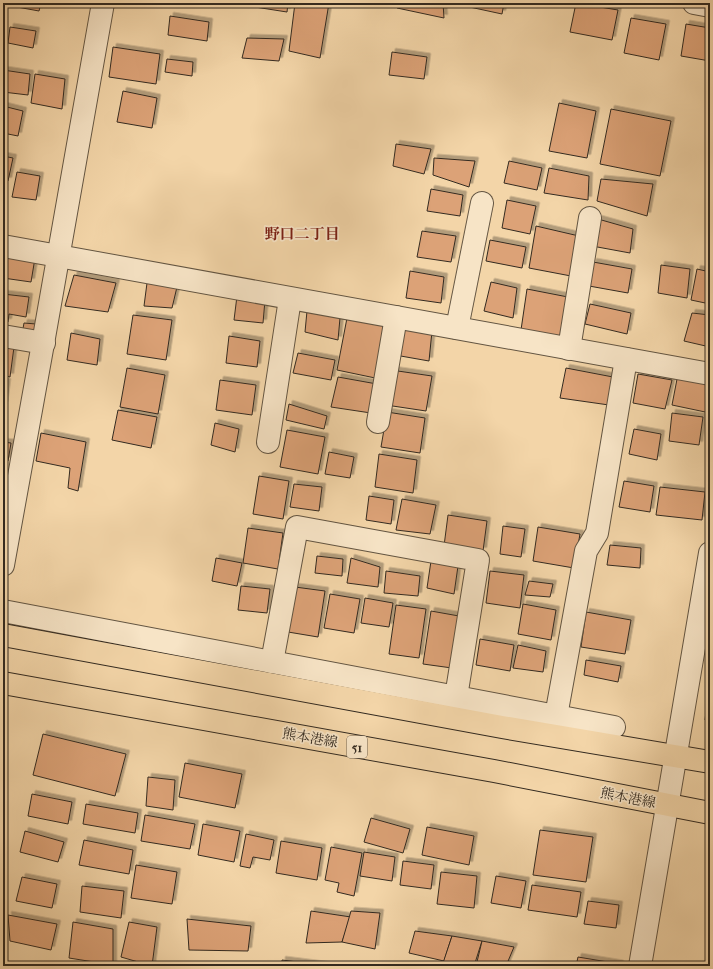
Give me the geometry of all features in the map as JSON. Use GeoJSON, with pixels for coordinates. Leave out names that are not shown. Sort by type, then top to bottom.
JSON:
{"type":"FeatureCollection","features":[{"type":"Feature","properties":{"kind":"main road"},"geometry":{"type":"LineString","coordinates":[[3,635],[494,725],[710,762]]}},
{"type":"Feature","properties":{"kind":"main road","name":"熊本港線"},"geometry":{"type":"LineString","coordinates":[[3,683],[494,771],[710,813]]}},
{"type":"Feature","properties":{"kind":"street"},"geometry":{"type":"LineString","coordinates":[[4,554],[44,343],[57,257],[103,3]]}},
{"type":"Feature","properties":{"kind":"street"},"geometry":{"type":"LineString","coordinates":[[694,3],[710,6]]}},
{"type":"Feature","properties":{"kind":"street"},"geometry":{"type":"LineString","coordinates":[[457,328],[482,203]]}},
{"type":"Feature","properties":{"kind":"street"},"geometry":{"type":"LineString","coordinates":[[568,349],[590,218]]}},
{"type":"Feature","properties":{"kind":"street"},"geometry":{"type":"LineString","coordinates":[[3,246],[57,257],[710,374]]}},
{"type":"Feature","properties":{"kind":"street"},"geometry":{"type":"LineString","coordinates":[[268,442],[290,299]]}},
{"type":"Feature","properties":{"kind":"street"},"geometry":{"type":"LineString","coordinates":[[378,422],[396,317]]}},
{"type":"Feature","properties":{"kind":"street"},"geometry":{"type":"LineString","coordinates":[[3,336],[44,343]]}},
{"type":"Feature","properties":{"kind":"street"},"geometry":{"type":"LineString","coordinates":[[556,716],[586,551],[597,533],[626,359]]}},
{"type":"Feature","properties":{"kind":"street"},"geometry":{"type":"LineString","coordinates":[[272,662],[297,527],[478,560],[456,697]]}},
{"type":"Feature","properties":{"kind":"street"},"geometry":{"type":"LineString","coordinates":[[640,966],[667,805],[706,590],[710,553]]}},
{"type":"Feature","properties":{"kind":"street"},"geometry":{"type":"LineString","coordinates":[[3,611],[614,727]]}},
{"type":"Feature","properties":{"kind":"building"},"geometry":{"type":"Polygon","coordinates":[[[17,3],[41,3],[39,11],[17,7],[17,3]]]}},
{"type":"Feature","properties":{"kind":"building"},"geometry":{"type":"Polygon","coordinates":[[[255,3],[288,3],[287,12],[255,7],[255,3]]]}},
{"type":"Feature","properties":{"kind":"building"},"geometry":{"type":"Polygon","coordinates":[[[295,3],[329,3],[320,58],[289,51],[295,3]]]}},
{"type":"Feature","properties":{"kind":"building"},"geometry":{"type":"Polygon","coordinates":[[[398,3],[443,3],[444,18],[397,8],[398,3]]]}},
{"type":"Feature","properties":{"kind":"building"},"geometry":{"type":"Polygon","coordinates":[[[465,3],[504,3],[502,14],[465,6],[465,3]]]}},
{"type":"Feature","properties":{"kind":"building"},"geometry":{"type":"Polygon","coordinates":[[[576,3],[618,10],[612,40],[570,32],[576,3]]]}},
{"type":"Feature","properties":{"kind":"building"},"geometry":{"type":"Polygon","coordinates":[[[170,16],[209,22],[207,41],[168,35],[170,16]]]}},
{"type":"Feature","properties":{"kind":"building"},"geometry":{"type":"Polygon","coordinates":[[[631,18],[666,24],[659,60],[624,53],[631,18]]]}},
{"type":"Feature","properties":{"kind":"building"},"geometry":{"type":"Polygon","coordinates":[[[686,24],[710,28],[710,61],[681,56],[686,24]]]}},
{"type":"Feature","properties":{"kind":"building"},"geometry":{"type":"Polygon","coordinates":[[[10,27],[36,31],[33,48],[8,43],[10,27]]]}},
{"type":"Feature","properties":{"kind":"building"},"geometry":{"type":"Polygon","coordinates":[[[247,38],[284,39],[279,61],[242,58],[247,38]]]}},
{"type":"Feature","properties":{"kind":"building"},"geometry":{"type":"Polygon","coordinates":[[[113,47],[160,54],[156,84],[109,77],[113,47]]]}},
{"type":"Feature","properties":{"kind":"building"},"geometry":{"type":"Polygon","coordinates":[[[392,52],[427,57],[424,79],[389,75],[392,52]]]}},
{"type":"Feature","properties":{"kind":"building"},"geometry":{"type":"Polygon","coordinates":[[[167,59],[193,62],[192,76],[165,72],[167,59]]]}},
{"type":"Feature","properties":{"kind":"building"},"geometry":{"type":"Polygon","coordinates":[[[3,70],[30,74],[28,95],[3,92],[3,70]]]}},
{"type":"Feature","properties":{"kind":"building"},"geometry":{"type":"Polygon","coordinates":[[[35,74],[65,79],[62,109],[31,103],[35,74]]]}},
{"type":"Feature","properties":{"kind":"building"},"geometry":{"type":"Polygon","coordinates":[[[123,91],[157,98],[152,128],[117,122],[123,91]]]}},
{"type":"Feature","properties":{"kind":"building"},"geometry":{"type":"Polygon","coordinates":[[[559,103],[596,111],[587,158],[549,151],[559,103]]]}},
{"type":"Feature","properties":{"kind":"building"},"geometry":{"type":"Polygon","coordinates":[[[3,106],[23,111],[18,136],[3,133],[3,106]]]}},
{"type":"Feature","properties":{"kind":"building"},"geometry":{"type":"Polygon","coordinates":[[[611,109],[671,121],[660,176],[600,164],[611,109]]]}},
{"type":"Feature","properties":{"kind":"building"},"geometry":{"type":"Polygon","coordinates":[[[396,144],[431,149],[424,174],[393,166],[396,144]]]}},
{"type":"Feature","properties":{"kind":"building"},"geometry":{"type":"Polygon","coordinates":[[[3,156],[13,158],[8,181],[3,180],[3,156]]]}},
{"type":"Feature","properties":{"kind":"building"},"geometry":{"type":"Polygon","coordinates":[[[434,158],[475,161],[469,187],[433,175],[434,158]]]}},
{"type":"Feature","properties":{"kind":"building"},"geometry":{"type":"Polygon","coordinates":[[[509,161],[542,168],[537,190],[504,183],[509,161]]]}},
{"type":"Feature","properties":{"kind":"building"},"geometry":{"type":"Polygon","coordinates":[[[549,168],[589,176],[588,200],[544,193],[549,168]]]}},
{"type":"Feature","properties":{"kind":"building"},"geometry":{"type":"Polygon","coordinates":[[[17,172],[40,176],[36,200],[12,197],[17,172]]]}},
{"type":"Feature","properties":{"kind":"building"},"geometry":{"type":"Polygon","coordinates":[[[601,179],[653,184],[647,216],[597,201],[601,179]]]}},
{"type":"Feature","properties":{"kind":"building"},"geometry":{"type":"Polygon","coordinates":[[[431,189],[463,195],[460,216],[427,211],[431,189]]]}},
{"type":"Feature","properties":{"kind":"building"},"geometry":{"type":"Polygon","coordinates":[[[507,200],[536,206],[530,234],[502,228],[507,200]]]}},
{"type":"Feature","properties":{"kind":"building"},"geometry":{"type":"Polygon","coordinates":[[[598,219],[633,229],[630,253],[592,246],[598,219]]]}},
{"type":"Feature","properties":{"kind":"building"},"geometry":{"type":"Polygon","coordinates":[[[536,226],[579,236],[571,276],[529,268],[536,226]]]}},
{"type":"Feature","properties":{"kind":"building"},"geometry":{"type":"Polygon","coordinates":[[[422,231],[456,236],[451,262],[417,257],[422,231]]]}},
{"type":"Feature","properties":{"kind":"building"},"geometry":{"type":"Polygon","coordinates":[[[490,240],[526,247],[522,268],[486,261],[490,240]]]}},
{"type":"Feature","properties":{"kind":"building"},"geometry":{"type":"Polygon","coordinates":[[[3,252],[35,258],[31,282],[3,278],[3,252]]]}},
{"type":"Feature","properties":{"kind":"building"},"geometry":{"type":"Polygon","coordinates":[[[593,262],[632,269],[628,293],[589,286],[593,262]]]}},
{"type":"Feature","properties":{"kind":"building"},"geometry":{"type":"Polygon","coordinates":[[[661,265],[690,269],[687,298],[658,293],[661,265]]]}},
{"type":"Feature","properties":{"kind":"building"},"geometry":{"type":"Polygon","coordinates":[[[697,269],[710,272],[710,304],[691,300],[697,269]]]}},
{"type":"Feature","properties":{"kind":"building"},"geometry":{"type":"Polygon","coordinates":[[[410,271],[444,277],[441,303],[406,298],[410,271]]]}},
{"type":"Feature","properties":{"kind":"building"},"geometry":{"type":"Polygon","coordinates":[[[74,275],[116,283],[108,312],[65,306],[74,275]]]}},
{"type":"Feature","properties":{"kind":"building"},"geometry":{"type":"Polygon","coordinates":[[[491,282],[517,288],[513,318],[484,311],[491,282]]]}},
{"type":"Feature","properties":{"kind":"building"},"geometry":{"type":"Polygon","coordinates":[[[147,283],[177,287],[172,308],[144,306],[147,283]]]}},
{"type":"Feature","properties":{"kind":"building"},"geometry":{"type":"Polygon","coordinates":[[[527,289],[568,297],[565,339],[521,330],[527,289]]]}},
{"type":"Feature","properties":{"kind":"building"},"geometry":{"type":"Polygon","coordinates":[[[3,294],[29,297],[26,317],[9,314],[8,322],[3,322],[3,294]]]}},
{"type":"Feature","properties":{"kind":"building"},"geometry":{"type":"Polygon","coordinates":[[[237,296],[265,300],[263,323],[234,320],[237,296]]]}},
{"type":"Feature","properties":{"kind":"building"},"geometry":{"type":"Polygon","coordinates":[[[590,304],[631,313],[627,334],[585,324],[590,304]]]}},
{"type":"Feature","properties":{"kind":"building"},"geometry":{"type":"Polygon","coordinates":[[[307,311],[340,318],[338,340],[305,332],[307,311]]]}},
{"type":"Feature","properties":{"kind":"building"},"geometry":{"type":"Polygon","coordinates":[[[692,313],[710,315],[710,347],[684,341],[692,313]]]}},
{"type":"Feature","properties":{"kind":"building"},"geometry":{"type":"Polygon","coordinates":[[[133,315],[172,320],[166,360],[127,354],[133,315]]]}},
{"type":"Feature","properties":{"kind":"building"},"geometry":{"type":"Polygon","coordinates":[[[347,318],[390,326],[380,379],[337,370],[347,318]]]}},
{"type":"Feature","properties":{"kind":"building"},"geometry":{"type":"Polygon","coordinates":[[[24,323],[36,324],[34,335],[22,334],[24,323]]]}},
{"type":"Feature","properties":{"kind":"building"},"geometry":{"type":"Polygon","coordinates":[[[399,324],[432,331],[429,361],[395,355],[399,324]]]}},
{"type":"Feature","properties":{"kind":"building"},"geometry":{"type":"Polygon","coordinates":[[[71,333],[100,339],[97,365],[67,360],[71,333]]]}},
{"type":"Feature","properties":{"kind":"building"},"geometry":{"type":"Polygon","coordinates":[[[229,336],[260,341],[257,367],[226,363],[229,336]]]}},
{"type":"Feature","properties":{"kind":"building"},"geometry":{"type":"Polygon","coordinates":[[[3,346],[14,347],[10,377],[3,375],[3,346]]]}},
{"type":"Feature","properties":{"kind":"building"},"geometry":{"type":"Polygon","coordinates":[[[298,353],[335,360],[331,380],[293,373],[298,353]]]}},
{"type":"Feature","properties":{"kind":"building"},"geometry":{"type":"Polygon","coordinates":[[[127,368],[165,375],[158,414],[120,407],[127,368]]]}},
{"type":"Feature","properties":{"kind":"building"},"geometry":{"type":"Polygon","coordinates":[[[566,368],[613,377],[609,405],[560,398],[566,368]]]}},
{"type":"Feature","properties":{"kind":"building"},"geometry":{"type":"Polygon","coordinates":[[[391,370],[432,376],[426,411],[386,405],[391,370]]]}},
{"type":"Feature","properties":{"kind":"building"},"geometry":{"type":"Polygon","coordinates":[[[638,374],[672,380],[665,409],[633,403],[638,374]]]}},
{"type":"Feature","properties":{"kind":"building"},"geometry":{"type":"Polygon","coordinates":[[[678,374],[710,380],[710,413],[672,405],[678,374]]]}},
{"type":"Feature","properties":{"kind":"building"},"geometry":{"type":"Polygon","coordinates":[[[338,377],[377,384],[371,413],[331,407],[338,377]]]}},
{"type":"Feature","properties":{"kind":"building"},"geometry":{"type":"Polygon","coordinates":[[[220,380],[256,385],[252,415],[216,410],[220,380]]]}},
{"type":"Feature","properties":{"kind":"building"},"geometry":{"type":"Polygon","coordinates":[[[3,382],[7,382],[4,405],[3,405],[3,382]]]}},
{"type":"Feature","properties":{"kind":"building"},"geometry":{"type":"Polygon","coordinates":[[[289,404],[327,416],[324,429],[286,420],[289,404]]]}},
{"type":"Feature","properties":{"kind":"building"},"geometry":{"type":"Polygon","coordinates":[[[118,410],[157,417],[151,448],[112,440],[118,410]]]}},
{"type":"Feature","properties":{"kind":"building"},"geometry":{"type":"Polygon","coordinates":[[[387,412],[425,418],[420,453],[381,447],[387,412]]]}},
{"type":"Feature","properties":{"kind":"building"},"geometry":{"type":"Polygon","coordinates":[[[672,413],[703,417],[699,445],[669,441],[672,413]]]}},
{"type":"Feature","properties":{"kind":"building"},"geometry":{"type":"Polygon","coordinates":[[[215,423],[239,429],[235,452],[211,445],[215,423]]]}},
{"type":"Feature","properties":{"kind":"building"},"geometry":{"type":"Polygon","coordinates":[[[634,429],[661,434],[657,460],[629,454],[634,429]]]}},
{"type":"Feature","properties":{"kind":"building"},"geometry":{"type":"Polygon","coordinates":[[[287,430],[325,437],[318,474],[280,467],[287,430]]]}},
{"type":"Feature","properties":{"kind":"building"},"geometry":{"type":"Polygon","coordinates":[[[41,433],[86,442],[78,491],[68,488],[70,468],[36,461],[41,433]]]}},
{"type":"Feature","properties":{"kind":"building"},"geometry":{"type":"Polygon","coordinates":[[[3,442],[11,443],[8,461],[3,460],[3,442]]]}},
{"type":"Feature","properties":{"kind":"building"},"geometry":{"type":"Polygon","coordinates":[[[329,452],[354,457],[350,478],[325,474],[329,452]]]}},
{"type":"Feature","properties":{"kind":"building"},"geometry":{"type":"Polygon","coordinates":[[[379,454],[417,460],[413,493],[375,487],[379,454]]]}},
{"type":"Feature","properties":{"kind":"building"},"geometry":{"type":"Polygon","coordinates":[[[259,476],[289,481],[283,519],[253,514],[259,476]]]}},
{"type":"Feature","properties":{"kind":"building"},"geometry":{"type":"Polygon","coordinates":[[[624,481],[654,486],[650,512],[619,507],[624,481]]]}},
{"type":"Feature","properties":{"kind":"building"},"geometry":{"type":"Polygon","coordinates":[[[294,484],[322,487],[319,511],[290,507],[294,484]]]}},
{"type":"Feature","properties":{"kind":"building"},"geometry":{"type":"Polygon","coordinates":[[[660,487],[705,492],[702,520],[656,515],[660,487]]]}},
{"type":"Feature","properties":{"kind":"building"},"geometry":{"type":"Polygon","coordinates":[[[369,496],[394,500],[391,524],[366,520],[369,496]]]}},
{"type":"Feature","properties":{"kind":"building"},"geometry":{"type":"Polygon","coordinates":[[[402,499],[436,505],[430,534],[396,530],[402,499]]]}},
{"type":"Feature","properties":{"kind":"building"},"geometry":{"type":"Polygon","coordinates":[[[448,515],[487,521],[483,551],[444,546],[448,515]]]}},
{"type":"Feature","properties":{"kind":"building"},"geometry":{"type":"Polygon","coordinates":[[[503,526],[525,529],[521,557],[500,554],[503,526]]]}},
{"type":"Feature","properties":{"kind":"building"},"geometry":{"type":"Polygon","coordinates":[[[538,527],[580,534],[574,568],[533,561],[538,527]]]}},
{"type":"Feature","properties":{"kind":"building"},"geometry":{"type":"Polygon","coordinates":[[[248,528],[283,533],[278,569],[243,563],[248,528]]]}},
{"type":"Feature","properties":{"kind":"building"},"geometry":{"type":"Polygon","coordinates":[[[610,545],[641,548],[640,568],[607,565],[610,545]]]}},
{"type":"Feature","properties":{"kind":"building"},"geometry":{"type":"Polygon","coordinates":[[[317,556],[343,559],[342,576],[315,573],[317,556]]]}},
{"type":"Feature","properties":{"kind":"building"},"geometry":{"type":"Polygon","coordinates":[[[216,558],[242,563],[237,586],[212,581],[216,558]]]}},
{"type":"Feature","properties":{"kind":"building"},"geometry":{"type":"Polygon","coordinates":[[[351,558],[380,567],[378,587],[347,583],[351,558]]]}},
{"type":"Feature","properties":{"kind":"building"},"geometry":{"type":"Polygon","coordinates":[[[431,561],[458,566],[454,594],[427,588],[431,561]]]}},
{"type":"Feature","properties":{"kind":"building"},"geometry":{"type":"Polygon","coordinates":[[[386,571],[420,576],[418,596],[384,593],[386,571]]]}},
{"type":"Feature","properties":{"kind":"building"},"geometry":{"type":"Polygon","coordinates":[[[490,571],[524,575],[520,608],[486,603],[490,571]]]}},
{"type":"Feature","properties":{"kind":"building"},"geometry":{"type":"Polygon","coordinates":[[[529,581],[553,584],[550,597],[525,595],[529,581]]]}},
{"type":"Feature","properties":{"kind":"building"},"geometry":{"type":"Polygon","coordinates":[[[241,586],[270,589],[267,613],[238,610],[241,586]]]}},
{"type":"Feature","properties":{"kind":"building"},"geometry":{"type":"Polygon","coordinates":[[[295,587],[325,591],[318,637],[288,632],[295,587]]]}},
{"type":"Feature","properties":{"kind":"building"},"geometry":{"type":"Polygon","coordinates":[[[330,594],[360,599],[354,633],[324,628],[330,594]]]}},
{"type":"Feature","properties":{"kind":"building"},"geometry":{"type":"Polygon","coordinates":[[[365,598],[393,603],[389,627],[361,623],[365,598]]]}},
{"type":"Feature","properties":{"kind":"building"},"geometry":{"type":"Polygon","coordinates":[[[523,604],[556,610],[551,640],[518,634],[523,604]]]}},
{"type":"Feature","properties":{"kind":"building"},"geometry":{"type":"Polygon","coordinates":[[[396,605],[426,609],[419,658],[389,654],[396,605]]]}},
{"type":"Feature","properties":{"kind":"building"},"geometry":{"type":"Polygon","coordinates":[[[431,611],[459,616],[452,668],[423,664],[431,611]]]}},
{"type":"Feature","properties":{"kind":"building"},"geometry":{"type":"Polygon","coordinates":[[[586,612],[631,620],[625,654],[581,647],[586,612]]]}},
{"type":"Feature","properties":{"kind":"building"},"geometry":{"type":"Polygon","coordinates":[[[480,639],[514,645],[510,671],[476,665],[480,639]]]}},
{"type":"Feature","properties":{"kind":"building"},"geometry":{"type":"Polygon","coordinates":[[[518,645],[546,651],[543,672],[513,668],[518,645]]]}},
{"type":"Feature","properties":{"kind":"building"},"geometry":{"type":"Polygon","coordinates":[[[586,660],[621,666],[618,682],[584,675],[586,660]]]}},
{"type":"Feature","properties":{"kind":"building"},"geometry":{"type":"Polygon","coordinates":[[[709,685],[710,720],[705,720],[709,685]]]}},
{"type":"Feature","properties":{"kind":"building"},"geometry":{"type":"Polygon","coordinates":[[[43,734],[126,754],[115,796],[33,775],[43,734]]]}},
{"type":"Feature","properties":{"kind":"building"},"geometry":{"type":"Polygon","coordinates":[[[185,763],[242,774],[235,808],[179,797],[185,763]]]}},
{"type":"Feature","properties":{"kind":"building"},"geometry":{"type":"Polygon","coordinates":[[[148,777],[175,780],[173,810],[146,806],[148,777]]]}},
{"type":"Feature","properties":{"kind":"building"},"geometry":{"type":"Polygon","coordinates":[[[32,794],[72,802],[68,824],[28,816],[32,794]]]}},
{"type":"Feature","properties":{"kind":"building"},"geometry":{"type":"Polygon","coordinates":[[[86,804],[138,813],[135,833],[83,824],[86,804]]]}},
{"type":"Feature","properties":{"kind":"building"},"geometry":{"type":"Polygon","coordinates":[[[145,815],[195,824],[190,849],[141,841],[145,815]]]}},
{"type":"Feature","properties":{"kind":"building"},"geometry":{"type":"Polygon","coordinates":[[[371,818],[410,829],[403,853],[364,842],[371,818]]]}},
{"type":"Feature","properties":{"kind":"building"},"geometry":{"type":"Polygon","coordinates":[[[203,824],[240,831],[234,862],[198,855],[203,824]]]}},
{"type":"Feature","properties":{"kind":"building"},"geometry":{"type":"Polygon","coordinates":[[[427,827],[474,836],[469,865],[422,855],[427,827]]]}},
{"type":"Feature","properties":{"kind":"building"},"geometry":{"type":"Polygon","coordinates":[[[540,830],[593,837],[586,882],[533,875],[540,830]]]}},
{"type":"Feature","properties":{"kind":"building"},"geometry":{"type":"Polygon","coordinates":[[[25,831],[64,842],[58,862],[20,852],[25,831]]]}},
{"type":"Feature","properties":{"kind":"building"},"geometry":{"type":"Polygon","coordinates":[[[246,834],[274,840],[270,860],[253,857],[250,868],[240,866],[246,834]]]}},
{"type":"Feature","properties":{"kind":"building"},"geometry":{"type":"Polygon","coordinates":[[[84,840],[133,850],[129,874],[79,865],[84,840]]]}},
{"type":"Feature","properties":{"kind":"building"},"geometry":{"type":"Polygon","coordinates":[[[281,841],[322,848],[317,880],[276,873],[281,841]]]}},
{"type":"Feature","properties":{"kind":"building"},"geometry":{"type":"Polygon","coordinates":[[[331,847],[362,853],[354,896],[337,892],[339,883],[325,880],[331,847]]]}},
{"type":"Feature","properties":{"kind":"building"},"geometry":{"type":"Polygon","coordinates":[[[364,852],[395,857],[392,881],[360,876],[364,852]]]}},
{"type":"Feature","properties":{"kind":"building"},"geometry":{"type":"Polygon","coordinates":[[[403,861],[434,865],[431,889],[400,885],[403,861]]]}},
{"type":"Feature","properties":{"kind":"building"},"geometry":{"type":"Polygon","coordinates":[[[136,865],[177,872],[172,904],[131,898],[136,865]]]}},
{"type":"Feature","properties":{"kind":"building"},"geometry":{"type":"Polygon","coordinates":[[[441,872],[477,876],[474,908],[437,904],[441,872]]]}},
{"type":"Feature","properties":{"kind":"building"},"geometry":{"type":"Polygon","coordinates":[[[496,876],[526,881],[521,908],[491,903],[496,876]]]}},
{"type":"Feature","properties":{"kind":"building"},"geometry":{"type":"Polygon","coordinates":[[[22,877],[57,884],[52,908],[16,901],[22,877]]]}},
{"type":"Feature","properties":{"kind":"building"},"geometry":{"type":"Polygon","coordinates":[[[532,885],[581,892],[577,917],[528,910],[532,885]]]}},
{"type":"Feature","properties":{"kind":"building"},"geometry":{"type":"Polygon","coordinates":[[[82,886],[124,891],[121,918],[80,912],[82,886]]]}},
{"type":"Feature","properties":{"kind":"building"},"geometry":{"type":"Polygon","coordinates":[[[588,901],[619,905],[616,928],[584,924],[588,901]]]}},
{"type":"Feature","properties":{"kind":"building"},"geometry":{"type":"Polygon","coordinates":[[[311,911],[351,917],[342,942],[306,943],[311,911]]]}},
{"type":"Feature","properties":{"kind":"building"},"geometry":{"type":"Polygon","coordinates":[[[351,911],[380,913],[375,949],[342,942],[351,911]]]}},
{"type":"Feature","properties":{"kind":"building"},"geometry":{"type":"Polygon","coordinates":[[[8,915],[57,924],[51,950],[10,941],[8,915]]]}},
{"type":"Feature","properties":{"kind":"building"},"geometry":{"type":"Polygon","coordinates":[[[187,919],[251,926],[248,951],[189,950],[187,919]]]}},
{"type":"Feature","properties":{"kind":"building"},"geometry":{"type":"Polygon","coordinates":[[[73,922],[113,929],[113,965],[69,958],[73,922]]]}},
{"type":"Feature","properties":{"kind":"building"},"geometry":{"type":"Polygon","coordinates":[[[129,922],[157,927],[152,966],[121,957],[129,922]]]}},
{"type":"Feature","properties":{"kind":"building"},"geometry":{"type":"Polygon","coordinates":[[[415,931],[452,936],[444,961],[409,953],[415,931]]]}},
{"type":"Feature","properties":{"kind":"building"},"geometry":{"type":"Polygon","coordinates":[[[452,936],[482,941],[474,966],[442,966],[452,936]]]}},
{"type":"Feature","properties":{"kind":"building"},"geometry":{"type":"Polygon","coordinates":[[[482,941],[514,947],[506,966],[476,966],[482,941]]]}},
{"type":"Feature","properties":{"kind":"building"},"geometry":{"type":"Polygon","coordinates":[[[578,957],[620,964],[620,966],[576,966],[578,957]]]}},
{"type":"Feature","properties":{"kind":"building"},"geometry":{"type":"Polygon","coordinates":[[[282,960],[329,966],[282,966],[282,960]]]}},
{"type":"Feature","properties":{"kind":"district","name":"野口二丁目"},"geometry":{"type":"Point","coordinates":[302,234]}}]}
